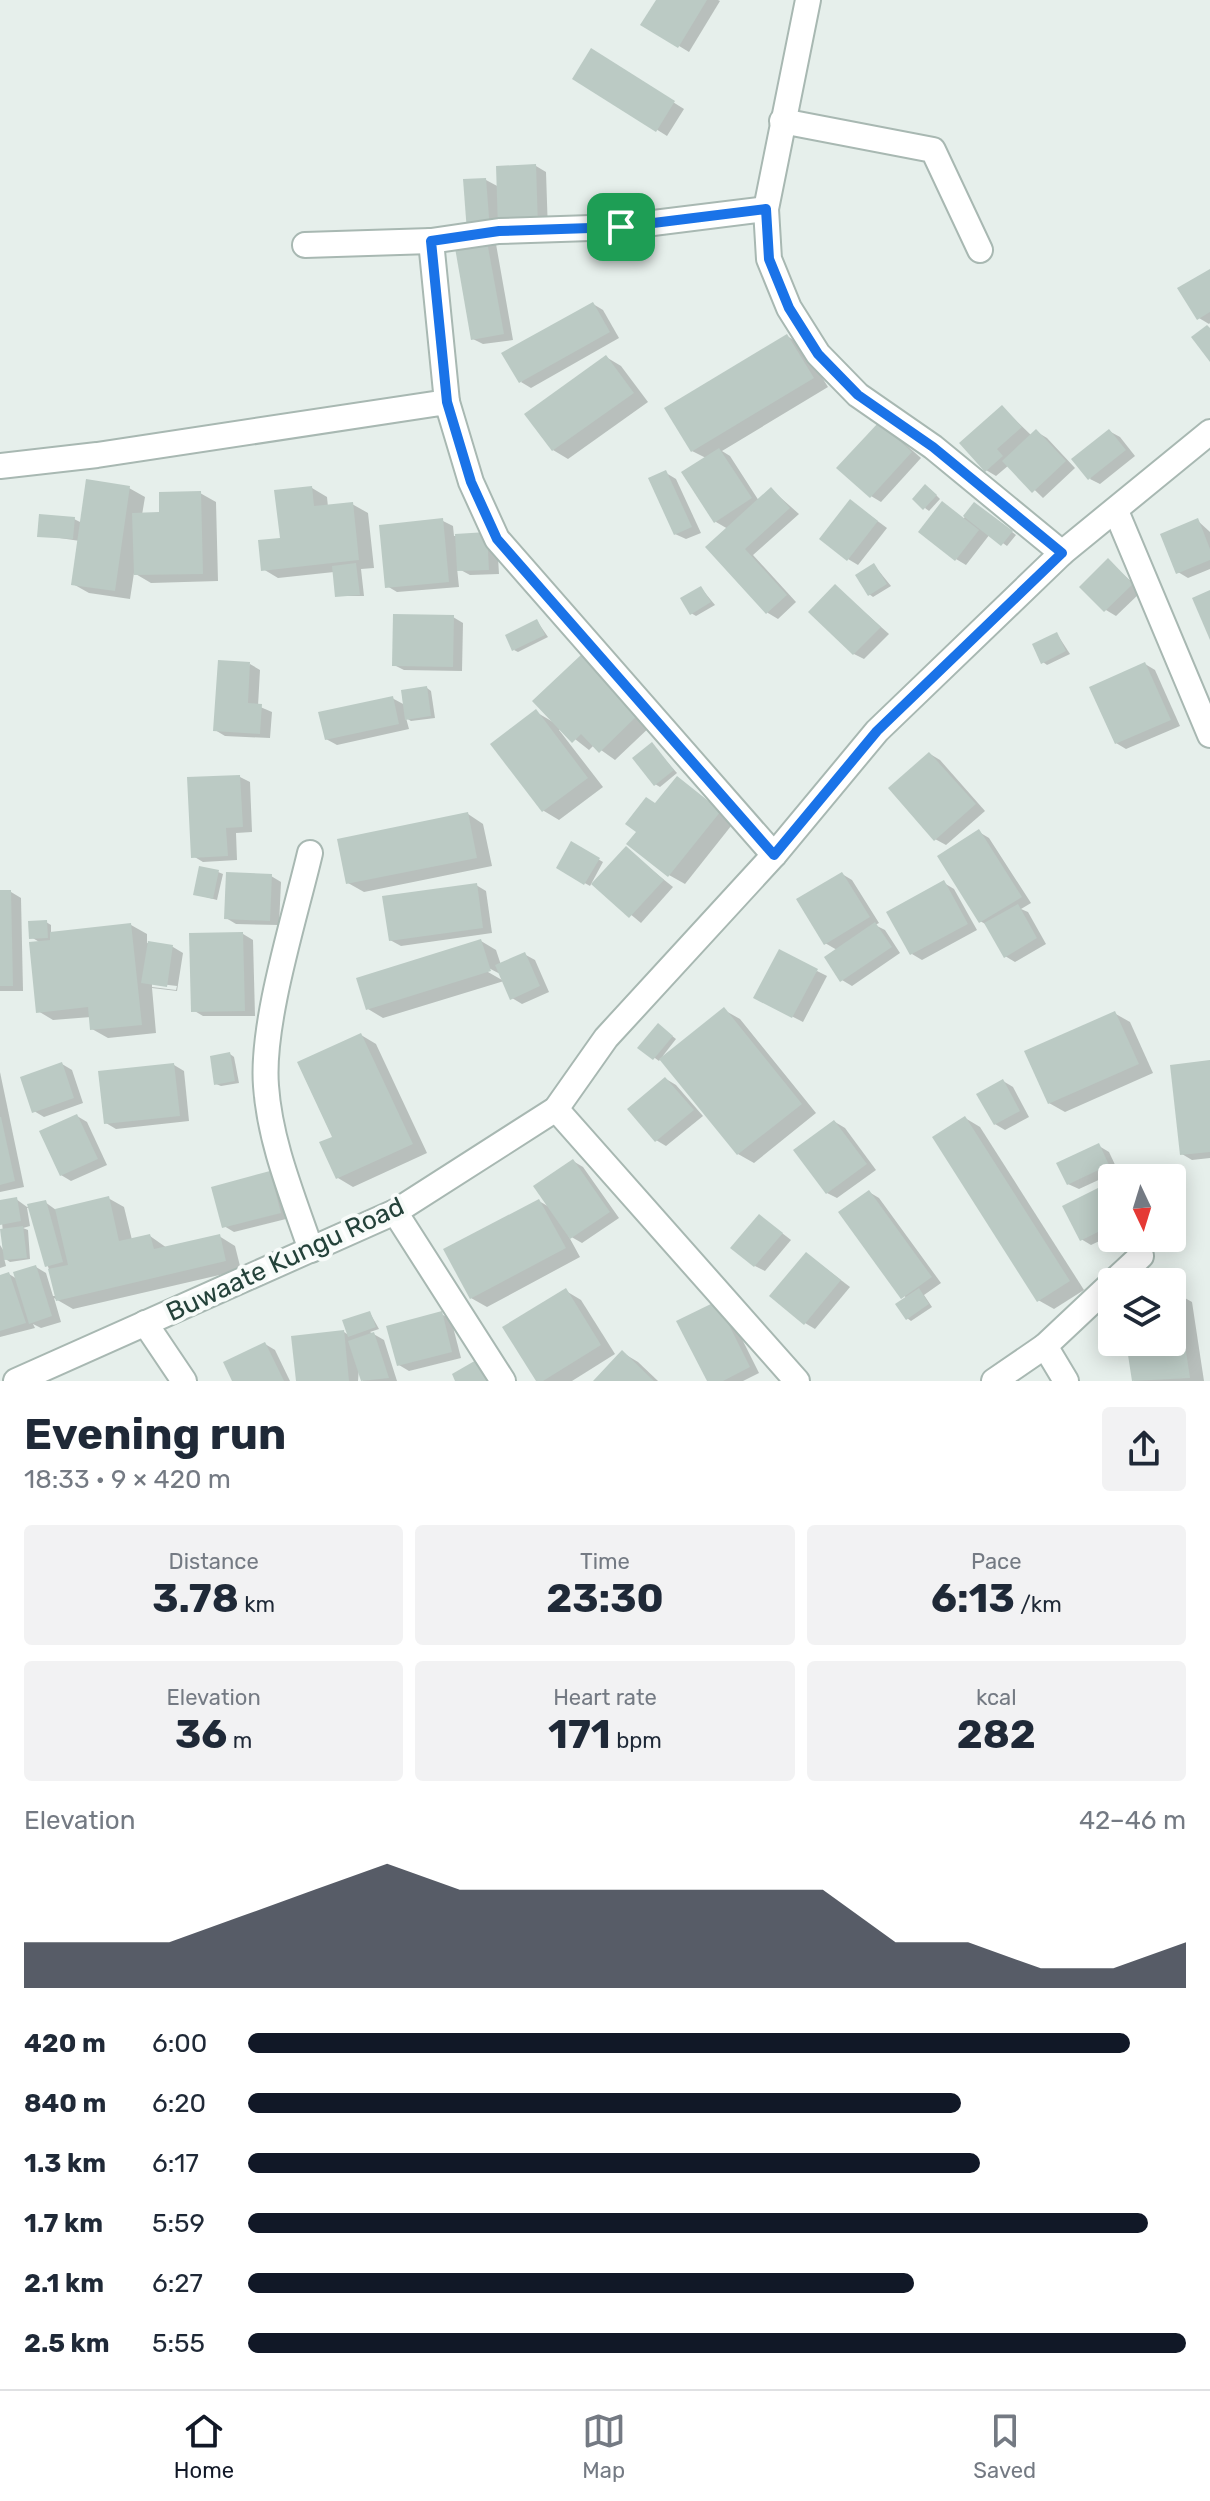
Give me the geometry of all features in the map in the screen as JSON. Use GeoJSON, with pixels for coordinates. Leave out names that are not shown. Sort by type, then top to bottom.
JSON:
{"type":"FeatureCollection","features":[{"type":"Feature","properties":{"kind":"street"},"geometry":{"type":"LineString","coordinates":[[808,0],[766,209],[769,259],[789,308],[818,354],[858,395],[933,447],[1062,553]]}},
{"type":"Feature","properties":{"kind":"street"},"geometry":{"type":"LineString","coordinates":[[782,121],[933,150],[980,250]]}},
{"type":"Feature","properties":{"kind":"street"},"geometry":{"type":"LineString","coordinates":[[305,245],[431,241],[499,231],[621,227],[766,209]]}},
{"type":"Feature","properties":{"kind":"street"},"geometry":{"type":"LineString","coordinates":[[431,241],[447,402],[471,482],[497,539],[774,855]]}},
{"type":"Feature","properties":{"kind":"street"},"geometry":{"type":"LineString","coordinates":[[0,466],[97,455],[447,402]]}},
{"type":"Feature","properties":{"kind":"street","name":"Buwaate Kungu Road"},"geometry":{"type":"LineString","coordinates":[[16,1381],[395,1212],[556,1109],[606,1038],[774,855],[877,731],[1062,553],[1210,432]]}},
{"type":"Feature","properties":{"kind":"street"},"geometry":{"type":"LineString","coordinates":[[1116,511],[1210,735]]}},
{"type":"Feature","properties":{"kind":"street"},"geometry":{"type":"LineString","coordinates":[[310,853],[270,1026],[265,1083],[272,1131],[311,1250]]}},
{"type":"Feature","properties":{"kind":"street"},"geometry":{"type":"LineString","coordinates":[[556,1109],[797,1381]]}},
{"type":"Feature","properties":{"kind":"street"},"geometry":{"type":"LineString","coordinates":[[395,1212],[503,1381]]}},
{"type":"Feature","properties":{"kind":"street"},"geometry":{"type":"LineString","coordinates":[[1128,1268],[1141,1256]]}},
{"type":"Feature","properties":{"kind":"street"},"geometry":{"type":"LineString","coordinates":[[994,1381],[1045,1346],[1098,1296]]}},
{"type":"Feature","properties":{"kind":"street"},"geometry":{"type":"LineString","coordinates":[[145,1323],[184,1381]]}},
{"type":"Feature","properties":{"kind":"street"},"geometry":{"type":"LineString","coordinates":[[1045,1346],[1066,1381]]}},
{"type":"Feature","properties":{"kind":"building"},"geometry":{"type":"Polygon","coordinates":[[[656,0],[707,0],[678,48],[640,25],[656,0]]]}},
{"type":"Feature","properties":{"kind":"building"},"geometry":{"type":"Polygon","coordinates":[[[591,48],[675,101],[656,132],[572,79],[591,48]]]}},
{"type":"Feature","properties":{"kind":"building"},"geometry":{"type":"Polygon","coordinates":[[[536,164],[538,227],[498,229],[496,166],[536,164]]]}},
{"type":"Feature","properties":{"kind":"building"},"geometry":{"type":"Polygon","coordinates":[[[486,178],[490,230],[467,232],[463,179],[486,178]]]}},
{"type":"Feature","properties":{"kind":"building"},"geometry":{"type":"Polygon","coordinates":[[[486,236],[504,334],[471,340],[454,242],[486,236]]]}},
{"type":"Feature","properties":{"kind":"building"},"geometry":{"type":"Polygon","coordinates":[[[1210,269],[1210,312],[1197,320],[1177,288],[1210,269]]]}},
{"type":"Feature","properties":{"kind":"building"},"geometry":{"type":"Polygon","coordinates":[[[593,302],[610,332],[519,383],[501,353],[593,302]]]}},
{"type":"Feature","properties":{"kind":"building"},"geometry":{"type":"Polygon","coordinates":[[[1207,325],[1210,328],[1210,362],[1191,337],[1207,325]]]}},
{"type":"Feature","properties":{"kind":"building"},"geometry":{"type":"Polygon","coordinates":[[[787,334],[814,378],[691,452],[664,408],[787,334]]]}},
{"type":"Feature","properties":{"kind":"building"},"geometry":{"type":"Polygon","coordinates":[[[606,355],[634,393],[552,451],[524,414],[606,355]]]}},
{"type":"Feature","properties":{"kind":"building"},"geometry":{"type":"Polygon","coordinates":[[[1002,405],[1022,427],[997,449],[1003,456],[985,472],[959,443],[1002,405]]]}},
{"type":"Feature","properties":{"kind":"building"},"geometry":{"type":"Polygon","coordinates":[[[879,422],[912,452],[870,498],[836,468],[879,422]]]}},
{"type":"Feature","properties":{"kind":"building"},"geometry":{"type":"Polygon","coordinates":[[[1036,429],[1066,461],[1032,493],[1002,461],[1036,429]]]}},
{"type":"Feature","properties":{"kind":"building"},"geometry":{"type":"Polygon","coordinates":[[[1109,429],[1126,450],[1088,480],[1071,459],[1109,429]]]}},
{"type":"Feature","properties":{"kind":"building"},"geometry":{"type":"Polygon","coordinates":[[[719,448],[752,498],[714,523],[681,472],[719,448]]]}},
{"type":"Feature","properties":{"kind":"building"},"geometry":{"type":"Polygon","coordinates":[[[666,470],[692,527],[674,535],[648,478],[666,470]]]}},
{"type":"Feature","properties":{"kind":"building"},"geometry":{"type":"Polygon","coordinates":[[[86,479],[130,486],[115,591],[71,585],[86,479]]]}},
{"type":"Feature","properties":{"kind":"building"},"geometry":{"type":"Polygon","coordinates":[[[925,484],[937,495],[923,510],[912,499],[925,484]]]}},
{"type":"Feature","properties":{"kind":"building"},"geometry":{"type":"Polygon","coordinates":[[[312,486],[314,506],[353,502],[359,560],[261,571],[258,540],[280,538],[274,490],[312,486]]]}},
{"type":"Feature","properties":{"kind":"building"},"geometry":{"type":"Polygon","coordinates":[[[771,487],[790,508],[745,549],[787,595],[766,614],[705,547],[771,487]]]}},
{"type":"Feature","properties":{"kind":"building"},"geometry":{"type":"Polygon","coordinates":[[[201,491],[203,574],[134,575],[132,513],[159,512],[159,492],[201,491]]]}},
{"type":"Feature","properties":{"kind":"building"},"geometry":{"type":"Polygon","coordinates":[[[850,499],[878,521],[847,561],[819,539],[850,499]]]}},
{"type":"Feature","properties":{"kind":"building"},"geometry":{"type":"Polygon","coordinates":[[[942,501],[979,530],[955,561],[918,532],[942,501]]]}},
{"type":"Feature","properties":{"kind":"building"},"geometry":{"type":"Polygon","coordinates":[[[974,502],[1013,531],[1001,546],[963,516],[974,502]]]}},
{"type":"Feature","properties":{"kind":"building"},"geometry":{"type":"Polygon","coordinates":[[[39,514],[75,517],[73,539],[37,537],[39,514]]]}},
{"type":"Feature","properties":{"kind":"building"},"geometry":{"type":"Polygon","coordinates":[[[443,518],[449,582],[385,588],[379,525],[443,518]]]}},
{"type":"Feature","properties":{"kind":"building"},"geometry":{"type":"Polygon","coordinates":[[[1198,518],[1210,549],[1210,560],[1176,574],[1160,534],[1198,518]]]}},
{"type":"Feature","properties":{"kind":"building"},"geometry":{"type":"Polygon","coordinates":[[[487,532],[489,570],[457,571],[455,534],[487,532]]]}},
{"type":"Feature","properties":{"kind":"building"},"geometry":{"type":"Polygon","coordinates":[[[1108,558],[1133,584],[1104,612],[1079,587],[1108,558]]]}},
{"type":"Feature","properties":{"kind":"building"},"geometry":{"type":"Polygon","coordinates":[[[356,563],[360,595],[335,597],[332,566],[356,563]]]}},
{"type":"Feature","properties":{"kind":"building"},"geometry":{"type":"Polygon","coordinates":[[[874,563],[887,584],[868,596],[855,575],[874,563]]]}},
{"type":"Feature","properties":{"kind":"building"},"geometry":{"type":"Polygon","coordinates":[[[835,584],[881,627],[853,655],[808,612],[835,584]]]}},
{"type":"Feature","properties":{"kind":"building"},"geometry":{"type":"Polygon","coordinates":[[[701,586],[711,602],[690,615],[680,598],[701,586]]]}},
{"type":"Feature","properties":{"kind":"building"},"geometry":{"type":"Polygon","coordinates":[[[1210,590],[1210,640],[1192,598],[1210,590]]]}},
{"type":"Feature","properties":{"kind":"building"},"geometry":{"type":"Polygon","coordinates":[[[393,614],[454,615],[453,667],[392,666],[393,614]]]}},
{"type":"Feature","properties":{"kind":"building"},"geometry":{"type":"Polygon","coordinates":[[[537,619],[545,635],[512,651],[505,635],[537,619]]]}},
{"type":"Feature","properties":{"kind":"building"},"geometry":{"type":"Polygon","coordinates":[[[1057,632],[1066,651],[1041,664],[1032,644],[1057,632]]]}},
{"type":"Feature","properties":{"kind":"building"},"geometry":{"type":"Polygon","coordinates":[[[582,654],[639,714],[599,753],[581,734],[572,743],[532,701],[582,654]]]}},
{"type":"Feature","properties":{"kind":"building"},"geometry":{"type":"Polygon","coordinates":[[[218,660],[250,662],[248,703],[262,704],[260,734],[213,731],[218,660]]]}},
{"type":"Feature","properties":{"kind":"building"},"geometry":{"type":"Polygon","coordinates":[[[1145,662],[1171,720],[1115,744],[1089,687],[1145,662]]]}},
{"type":"Feature","properties":{"kind":"building"},"geometry":{"type":"Polygon","coordinates":[[[427,686],[431,716],[405,720],[401,690],[427,686]]]}},
{"type":"Feature","properties":{"kind":"building"},"geometry":{"type":"Polygon","coordinates":[[[393,696],[399,724],[325,740],[318,712],[393,696]]]}},
{"type":"Feature","properties":{"kind":"building"},"geometry":{"type":"Polygon","coordinates":[[[536,709],[588,778],[542,812],[490,744],[536,709]]]}},
{"type":"Feature","properties":{"kind":"building"},"geometry":{"type":"Polygon","coordinates":[[[652,742],[674,770],[654,786],[632,758],[652,742]]]}},
{"type":"Feature","properties":{"kind":"building"},"geometry":{"type":"Polygon","coordinates":[[[929,752],[976,804],[934,841],[888,788],[929,752]]]}},
{"type":"Feature","properties":{"kind":"building"},"geometry":{"type":"Polygon","coordinates":[[[240,775],[243,827],[226,828],[228,856],[191,858],[187,777],[240,775]]]}},
{"type":"Feature","properties":{"kind":"building"},"geometry":{"type":"Polygon","coordinates":[[[677,776],[721,811],[668,877],[626,844],[636,832],[625,824],[646,797],[655,803],[677,776]]]}},
{"type":"Feature","properties":{"kind":"building"},"geometry":{"type":"Polygon","coordinates":[[[468,812],[477,858],[346,884],[337,839],[468,812]]]}},
{"type":"Feature","properties":{"kind":"building"},"geometry":{"type":"Polygon","coordinates":[[[979,829],[1022,897],[979,923],[937,856],[979,829]]]}},
{"type":"Feature","properties":{"kind":"building"},"geometry":{"type":"Polygon","coordinates":[[[571,841],[600,858],[584,885],[556,868],[571,841]]]}},
{"type":"Feature","properties":{"kind":"building"},"geometry":{"type":"Polygon","coordinates":[[[626,846],[664,880],[629,918],[591,884],[626,846]]]}},
{"type":"Feature","properties":{"kind":"building"},"geometry":{"type":"Polygon","coordinates":[[[199,866],[219,870],[213,899],[193,895],[199,866]]]}},
{"type":"Feature","properties":{"kind":"building"},"geometry":{"type":"Polygon","coordinates":[[[226,872],[272,874],[270,921],[224,919],[226,872]]]}},
{"type":"Feature","properties":{"kind":"building"},"geometry":{"type":"Polygon","coordinates":[[[842,872],[870,917],[824,945],[796,899],[842,872]]]}},
{"type":"Feature","properties":{"kind":"building"},"geometry":{"type":"Polygon","coordinates":[[[944,880],[968,924],[910,955],[886,912],[944,880]]]}},
{"type":"Feature","properties":{"kind":"building"},"geometry":{"type":"Polygon","coordinates":[[[477,883],[483,928],[389,941],[382,896],[477,883]]]}},
{"type":"Feature","properties":{"kind":"building"},"geometry":{"type":"Polygon","coordinates":[[[0,890],[11,890],[13,986],[0,986],[0,890]]]}},
{"type":"Feature","properties":{"kind":"building"},"geometry":{"type":"Polygon","coordinates":[[[1018,904],[1037,938],[1004,958],[984,923],[1018,904]]]}},
{"type":"Feature","properties":{"kind":"building"},"geometry":{"type":"Polygon","coordinates":[[[47,920],[48,938],[29,939],[28,921],[47,920]]]}},
{"type":"Feature","properties":{"kind":"building"},"geometry":{"type":"Polygon","coordinates":[[[875,922],[892,947],[840,982],[824,957],[875,922]]]}},
{"type":"Feature","properties":{"kind":"building"},"geometry":{"type":"Polygon","coordinates":[[[131,923],[142,1025],[90,1030],[88,1007],[36,1013],[29,942],[50,940],[50,932],[131,923]]]}},
{"type":"Feature","properties":{"kind":"building"},"geometry":{"type":"Polygon","coordinates":[[[243,932],[245,1011],[191,1012],[189,933],[243,932]]]}},
{"type":"Feature","properties":{"kind":"building"},"geometry":{"type":"Polygon","coordinates":[[[481,939],[491,971],[366,1010],[356,978],[481,939]]]}},
{"type":"Feature","properties":{"kind":"building"},"geometry":{"type":"Polygon","coordinates":[[[148,941],[173,945],[167,987],[141,983],[148,941]]]}},
{"type":"Feature","properties":{"kind":"building"},"geometry":{"type":"Polygon","coordinates":[[[779,949],[818,969],[792,1018],[753,998],[779,949]]]}},
{"type":"Feature","properties":{"kind":"building"},"geometry":{"type":"Polygon","coordinates":[[[525,952],[540,986],[510,1000],[495,965],[525,952]]]}},
{"type":"Feature","properties":{"kind":"building"},"geometry":{"type":"Polygon","coordinates":[[[724,1007],[802,1104],[737,1155],[659,1059],[724,1007]]]}},
{"type":"Feature","properties":{"kind":"building"},"geometry":{"type":"Polygon","coordinates":[[[1115,1011],[1139,1064],[1048,1104],[1024,1051],[1115,1011]]]}},
{"type":"Feature","properties":{"kind":"building"},"geometry":{"type":"Polygon","coordinates":[[[658,1023],[673,1036],[653,1060],[637,1048],[658,1023]]]}},
{"type":"Feature","properties":{"kind":"building"},"geometry":{"type":"Polygon","coordinates":[[[361,1033],[413,1144],[336,1179],[319,1142],[332,1137],[297,1062],[361,1033]]]}},
{"type":"Feature","properties":{"kind":"building"},"geometry":{"type":"Polygon","coordinates":[[[230,1052],[235,1081],[214,1085],[210,1056],[230,1052]]]}},
{"type":"Feature","properties":{"kind":"building"},"geometry":{"type":"Polygon","coordinates":[[[1210,1060],[1210,1152],[1180,1155],[1170,1065],[1210,1060]]]}},
{"type":"Feature","properties":{"kind":"building"},"geometry":{"type":"Polygon","coordinates":[[[62,1062],[74,1098],[32,1113],[20,1077],[62,1062]]]}},
{"type":"Feature","properties":{"kind":"building"},"geometry":{"type":"Polygon","coordinates":[[[174,1063],[180,1116],[104,1124],[98,1071],[174,1063]]]}},
{"type":"Feature","properties":{"kind":"building"},"geometry":{"type":"Polygon","coordinates":[[[665,1077],[694,1110],[655,1142],[627,1109],[665,1077]]]}},
{"type":"Feature","properties":{"kind":"building"},"geometry":{"type":"Polygon","coordinates":[[[1003,1079],[1020,1111],[994,1125],[976,1094],[1003,1079]]]}},
{"type":"Feature","properties":{"kind":"building"},"geometry":{"type":"Polygon","coordinates":[[[77,1114],[98,1159],[60,1176],[39,1131],[77,1114]]]}},
{"type":"Feature","properties":{"kind":"building"},"geometry":{"type":"Polygon","coordinates":[[[965,1116],[1070,1281],[1037,1302],[932,1137],[965,1116]]]}},
{"type":"Feature","properties":{"kind":"building"},"geometry":{"type":"Polygon","coordinates":[[[0,1117],[15,1181],[0,1185],[0,1117]]]}},
{"type":"Feature","properties":{"kind":"building"},"geometry":{"type":"Polygon","coordinates":[[[834,1120],[867,1164],[826,1194],[793,1150],[834,1120]]]}},
{"type":"Feature","properties":{"kind":"building"},"geometry":{"type":"Polygon","coordinates":[[[1099,1143],[1109,1164],[1098,1164],[1098,1170],[1067,1185],[1056,1163],[1099,1143]]]}},
{"type":"Feature","properties":{"kind":"building"},"geometry":{"type":"Polygon","coordinates":[[[573,1159],[610,1212],[570,1239],[533,1186],[573,1159]]]}},
{"type":"Feature","properties":{"kind":"building"},"geometry":{"type":"Polygon","coordinates":[[[270,1171],[281,1213],[222,1228],[211,1187],[270,1171]]]}},
{"type":"Feature","properties":{"kind":"building"},"geometry":{"type":"Polygon","coordinates":[[[1098,1188],[1098,1232],[1080,1241],[1062,1206],[1098,1188]]]}},
{"type":"Feature","properties":{"kind":"building"},"geometry":{"type":"Polygon","coordinates":[[[869,1190],[932,1277],[901,1299],[838,1212],[869,1190]]]}},
{"type":"Feature","properties":{"kind":"building"},"geometry":{"type":"Polygon","coordinates":[[[109,1196],[119,1241],[150,1234],[154,1249],[220,1234],[226,1261],[56,1301],[48,1269],[68,1265],[55,1209],[109,1196]]]}},
{"type":"Feature","properties":{"kind":"building"},"geometry":{"type":"Polygon","coordinates":[[[17,1197],[21,1221],[0,1225],[0,1200],[17,1197]]]}},
{"type":"Feature","properties":{"kind":"building"},"geometry":{"type":"Polygon","coordinates":[[[539,1199],[566,1248],[470,1299],[443,1249],[539,1199]]]}},
{"type":"Feature","properties":{"kind":"building"},"geometry":{"type":"Polygon","coordinates":[[[46,1200],[63,1262],[45,1267],[27,1204],[46,1200]]]}},
{"type":"Feature","properties":{"kind":"building"},"geometry":{"type":"Polygon","coordinates":[[[759,1214],[783,1233],[754,1267],[730,1248],[759,1214]]]}},
{"type":"Feature","properties":{"kind":"building"},"geometry":{"type":"Polygon","coordinates":[[[23,1226],[27,1258],[4,1260],[0,1229],[23,1226]]]}},
{"type":"Feature","properties":{"kind":"building"},"geometry":{"type":"Polygon","coordinates":[[[806,1252],[841,1280],[804,1325],[769,1296],[806,1252]]]}},
{"type":"Feature","properties":{"kind":"building"},"geometry":{"type":"Polygon","coordinates":[[[36,1265],[52,1316],[29,1324],[13,1272],[36,1265]]]}},
{"type":"Feature","properties":{"kind":"building"},"geometry":{"type":"Polygon","coordinates":[[[9,1272],[26,1323],[0,1331],[0,1275],[9,1272]]]}},
{"type":"Feature","properties":{"kind":"building"},"geometry":{"type":"Polygon","coordinates":[[[566,1288],[601,1345],[543,1381],[536,1381],[502,1327],[566,1288]]]}},
{"type":"Feature","properties":{"kind":"building"},"geometry":{"type":"Polygon","coordinates":[[[919,1288],[929,1304],[906,1320],[895,1304],[919,1288]]]}},
{"type":"Feature","properties":{"kind":"building"},"geometry":{"type":"Polygon","coordinates":[[[717,1301],[750,1367],[723,1381],[707,1381],[676,1321],[717,1301]]]}},
{"type":"Feature","properties":{"kind":"building"},"geometry":{"type":"Polygon","coordinates":[[[370,1311],[376,1327],[348,1337],[342,1320],[370,1311]]]}},
{"type":"Feature","properties":{"kind":"building"},"geometry":{"type":"Polygon","coordinates":[[[442,1311],[452,1352],[397,1366],[386,1326],[442,1311]]]}},
{"type":"Feature","properties":{"kind":"building"},"geometry":{"type":"Polygon","coordinates":[[[344,1330],[349,1381],[296,1381],[291,1336],[344,1330]]]}},
{"type":"Feature","properties":{"kind":"building"},"geometry":{"type":"Polygon","coordinates":[[[374,1332],[389,1378],[361,1381],[348,1341],[374,1332]]]}},
{"type":"Feature","properties":{"kind":"building"},"geometry":{"type":"Polygon","coordinates":[[[265,1342],[284,1381],[232,1381],[223,1362],[265,1342]]]}},
{"type":"Feature","properties":{"kind":"building"},"geometry":{"type":"Polygon","coordinates":[[[622,1350],[654,1381],[593,1381],[622,1350]]]}},
{"type":"Feature","properties":{"kind":"building"},"geometry":{"type":"Polygon","coordinates":[[[1186,1351],[1190,1378],[1132,1381],[1128,1356],[1186,1356],[1186,1351]]]}},
{"type":"Feature","properties":{"kind":"building"},"geometry":{"type":"Polygon","coordinates":[[[478,1359],[490,1381],[455,1381],[452,1374],[478,1359]]]}},
{"type":"Feature","properties":{"kind":"route"},"geometry":{"type":"LineString","coordinates":[[766,209],[769,259],[789,308],[818,354],[858,395],[933,447],[1062,553],[877,731],[774,855],[497,539],[471,482],[447,402],[431,241],[499,231],[621,227],[766,209]]}}]}
